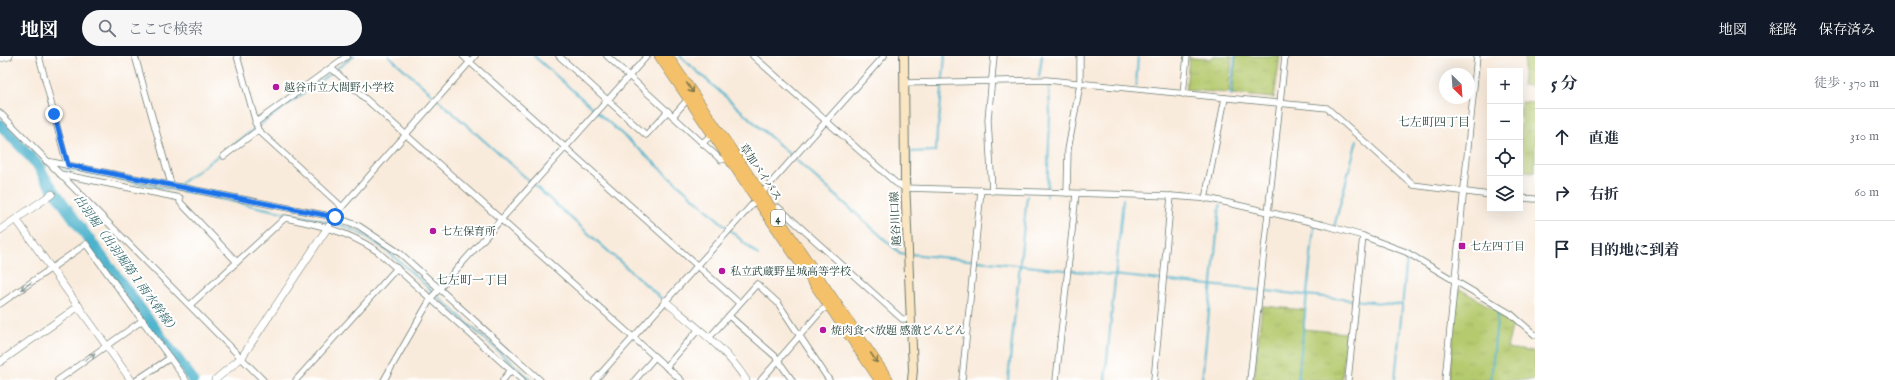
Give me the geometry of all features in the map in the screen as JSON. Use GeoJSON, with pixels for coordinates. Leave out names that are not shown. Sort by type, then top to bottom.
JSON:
{"type":"FeatureCollection","features":[{"type":"Feature","properties":{"kind":"highway","name":"草加バイパス"},"geometry":{"type":"LineString","coordinates":[[659,56],[728,158],[759,196],[774,211],[889,380]]}},
{"type":"Feature","properties":{"kind":"highway","name":"草加バイパス"},"geometry":{"type":"LineString","coordinates":[[668,56],[829,306],[879,380]]}},
{"type":"Feature","properties":{"kind":"main road","name":"越谷川口線"},"geometry":{"type":"LineString","coordinates":[[904,56],[905,188],[913,370],[912,380]]}},
{"type":"Feature","properties":{"kind":"street"},"geometry":{"type":"LineString","coordinates":[[0,58],[9,56]]}},
{"type":"Feature","properties":{"kind":"street"},"geometry":{"type":"LineString","coordinates":[[39,56],[68,165]]}},
{"type":"Feature","properties":{"kind":"street"},"geometry":{"type":"LineString","coordinates":[[135,56],[171,184]]}},
{"type":"Feature","properties":{"kind":"street"},"geometry":{"type":"LineString","coordinates":[[237,56],[255,124],[258,130],[342,207]]}},
{"type":"Feature","properties":{"kind":"street"},"geometry":{"type":"LineString","coordinates":[[255,124],[347,56]]}},
{"type":"Feature","properties":{"kind":"street"},"geometry":{"type":"LineString","coordinates":[[463,56],[739,303]]}},
{"type":"Feature","properties":{"kind":"street"},"geometry":{"type":"LineString","coordinates":[[215,380],[242,357],[342,207],[475,56]]}},
{"type":"Feature","properties":{"kind":"street"},"geometry":{"type":"LineString","coordinates":[[559,56],[646,135],[668,111]]}},
{"type":"Feature","properties":{"kind":"street"},"geometry":{"type":"LineString","coordinates":[[607,56],[721,160],[728,158]]}},
{"type":"Feature","properties":{"kind":"street"},"geometry":{"type":"LineString","coordinates":[[384,380],[431,298],[438,289],[647,56]]}},
{"type":"Feature","properties":{"kind":"street"},"geometry":{"type":"LineString","coordinates":[[753,56],[896,183],[905,188],[1171,196],[1205,199],[1324,225],[1363,236],[1406,252],[1511,314],[1535,335]]}},
{"type":"Feature","properties":{"kind":"street"},"geometry":{"type":"LineString","coordinates":[[595,380],[884,56]]}},
{"type":"Feature","properties":{"kind":"street"},"geometry":{"type":"LineString","coordinates":[[992,191],[988,120],[994,56]]}},
{"type":"Feature","properties":{"kind":"street"},"geometry":{"type":"LineString","coordinates":[[1067,193],[1068,150],[1080,84],[1080,56]]}},
{"type":"Feature","properties":{"kind":"street"},"geometry":{"type":"LineString","coordinates":[[1183,94],[1187,56]]}},
{"type":"Feature","properties":{"kind":"street"},"geometry":{"type":"LineString","coordinates":[[1250,380],[1285,56]]}},
{"type":"Feature","properties":{"kind":"street"},"geometry":{"type":"LineString","coordinates":[[1445,380],[1477,56]]}},
{"type":"Feature","properties":{"kind":"street"},"geometry":{"type":"LineString","coordinates":[[331,68],[680,380]]}},
{"type":"Feature","properties":{"kind":"street"},"geometry":{"type":"LineString","coordinates":[[904,83],[1047,80],[1280,102],[1327,108],[1414,185],[1487,195]]}},
{"type":"Feature","properties":{"kind":"street"},"geometry":{"type":"LineString","coordinates":[[1205,199],[1225,98]]}},
{"type":"Feature","properties":{"kind":"street"},"geometry":{"type":"LineString","coordinates":[[673,116],[688,99]]}},
{"type":"Feature","properties":{"kind":"street"},"geometry":{"type":"LineString","coordinates":[[0,113],[263,380]]}},
{"type":"Feature","properties":{"kind":"street"},"geometry":{"type":"LineString","coordinates":[[224,156],[258,130]]}},
{"type":"Feature","properties":{"kind":"street"},"geometry":{"type":"LineString","coordinates":[[702,143],[712,135]]}},
{"type":"Feature","properties":{"kind":"street"},"geometry":{"type":"LineString","coordinates":[[46,161],[335,217],[360,226],[401,254],[540,380]]}},
{"type":"Feature","properties":{"kind":"street"},"geometry":{"type":"LineString","coordinates":[[60,174],[180,198],[180,202],[237,262]]}},
{"type":"Feature","properties":{"kind":"street"},"geometry":{"type":"LineString","coordinates":[[962,380],[981,190]]}},
{"type":"Feature","properties":{"kind":"street"},"geometry":{"type":"LineString","coordinates":[[0,229],[52,194]]}},
{"type":"Feature","properties":{"kind":"street"},"geometry":{"type":"LineString","coordinates":[[1056,380],[1076,194]]}},
{"type":"Feature","properties":{"kind":"street"},"geometry":{"type":"LineString","coordinates":[[1154,380],[1171,196]]}},
{"type":"Feature","properties":{"kind":"street"},"geometry":{"type":"LineString","coordinates":[[1523,198],[1535,199]]}},
{"type":"Feature","properties":{"kind":"street"},"geometry":{"type":"LineString","coordinates":[[774,211],[778,207],[902,319],[910,318]]}},
{"type":"Feature","properties":{"kind":"street"},"geometry":{"type":"LineString","coordinates":[[190,305],[285,218],[328,227],[366,243],[377,251],[522,380]]}},
{"type":"Feature","properties":{"kind":"street"},"geometry":{"type":"LineString","coordinates":[[16,219],[131,380]]}},
{"type":"Feature","properties":{"kind":"street"},"geometry":{"type":"LineString","coordinates":[[1348,380],[1363,236]]}},
{"type":"Feature","properties":{"kind":"street"},"geometry":{"type":"LineString","coordinates":[[0,304],[86,244],[186,380]]}},
{"type":"Feature","properties":{"kind":"street"},"geometry":{"type":"LineString","coordinates":[[296,380],[397,268]]}},
{"type":"Feature","properties":{"kind":"street"},"geometry":{"type":"LineString","coordinates":[[709,338],[757,284],[778,303],[829,380]]}},
{"type":"Feature","properties":{"kind":"street"},"geometry":{"type":"LineString","coordinates":[[665,301],[709,338],[746,380]]}},
{"type":"Feature","properties":{"kind":"street"},"geometry":{"type":"LineString","coordinates":[[0,362],[79,306]]}},
{"type":"Feature","properties":{"kind":"street"},"geometry":{"type":"LineString","coordinates":[[761,380],[822,310],[829,306]]}},
{"type":"Feature","properties":{"kind":"street"},"geometry":{"type":"LineString","coordinates":[[729,316],[779,360],[792,380]]}},
{"type":"Feature","properties":{"kind":"street"},"geometry":{"type":"LineString","coordinates":[[58,380],[142,320]]}},
{"type":"Feature","properties":{"kind":"street"},"geometry":{"type":"LineString","coordinates":[[666,367],[698,330]]}},
{"type":"Feature","properties":{"kind":"street"},"geometry":{"type":"LineString","coordinates":[[636,380],[655,357]]}},
{"type":"Feature","properties":{"kind":"street"},"geometry":{"type":"LineString","coordinates":[[137,380],[170,358]]}},
{"type":"Feature","properties":{"kind":"street"},"geometry":{"type":"LineString","coordinates":[[502,380],[511,370]]}},
{"type":"Feature","properties":{"kind":"green space"},"geometry":{"type":"Polygon","coordinates":[[[1212,56],[1232,56],[1229,93],[1186,90],[1189,58],[1211,59],[1212,56]]]}},
{"type":"Feature","properties":{"kind":"green space"},"geometry":{"type":"Polygon","coordinates":[[[1236,56],[1280,56],[1274,98],[1232,94],[1236,56]]]}},
{"type":"Feature","properties":{"kind":"green space"},"geometry":{"type":"Polygon","coordinates":[[[1525,56],[1535,56],[1535,86],[1523,85],[1525,56]]]}},
{"type":"Feature","properties":{"kind":"green space"},"geometry":{"type":"Polygon","coordinates":[[[1523,102],[1535,103],[1535,172],[1523,171],[1523,102]]]}},
{"type":"Feature","properties":{"kind":"green space"},"geometry":{"type":"Polygon","coordinates":[[[1458,288],[1504,315],[1513,323],[1507,348],[1535,352],[1535,380],[1449,380],[1458,288]]]}},
{"type":"Feature","properties":{"kind":"green space"},"geometry":{"type":"Polygon","coordinates":[[[1262,306],[1305,310],[1304,329],[1346,333],[1342,380],[1254,380],[1262,306]]]}},
{"type":"Feature","properties":{"kind":"waterway"},"geometry":{"type":"LineString","coordinates":[[180,186],[181,183],[354,56]]}},
{"type":"Feature","properties":{"kind":"waterway"},"geometry":{"type":"LineString","coordinates":[[389,56],[662,299]]}},
{"type":"Feature","properties":{"kind":"waterway"},"geometry":{"type":"LineString","coordinates":[[534,56],[758,255]]}},
{"type":"Feature","properties":{"kind":"waterway"},"geometry":{"type":"LineString","coordinates":[[680,56],[900,253],[906,254]]}},
{"type":"Feature","properties":{"kind":"waterway"},"geometry":{"type":"LineString","coordinates":[[911,192],[910,152],[936,151],[945,56]]}},
{"type":"Feature","properties":{"kind":"waterway"},"geometry":{"type":"LineString","coordinates":[[1039,77],[1042,56]]}},
{"type":"Feature","properties":{"kind":"waterway"},"geometry":{"type":"LineString","coordinates":[[1136,85],[1138,56]]}},
{"type":"Feature","properties":{"kind":"waterway"},"geometry":{"type":"LineString","coordinates":[[1231,95],[1235,56]]}},
{"type":"Feature","properties":{"kind":"waterway"},"geometry":{"type":"LineString","coordinates":[[1047,197],[1050,114],[1049,84]]}},
{"type":"Feature","properties":{"kind":"waterway","name":"出羽堀（出羽堀第１雨水幹線）"},"geometry":{"type":"LineString","coordinates":[[0,124],[35,162]]}},
{"type":"Feature","properties":{"kind":"waterway"},"geometry":{"type":"LineString","coordinates":[[1333,231],[1357,140]]}},
{"type":"Feature","properties":{"kind":"waterway","name":"出羽堀（出羽堀第１雨水幹線）"},"geometry":{"type":"LineString","coordinates":[[37,164],[47,166]]}},
{"type":"Feature","properties":{"kind":"waterway","name":"出羽堀（出羽堀第１雨水幹線）"},"geometry":{"type":"LineString","coordinates":[[37,164],[45,178],[80,227],[193,380]]}},
{"type":"Feature","properties":{"kind":"waterway"},"geometry":{"type":"LineString","coordinates":[[63,169],[192,193],[328,222]]}},
{"type":"Feature","properties":{"kind":"waterway"},"geometry":{"type":"LineString","coordinates":[[1008,380],[1027,196]]}},
{"type":"Feature","properties":{"kind":"waterway"},"geometry":{"type":"LineString","coordinates":[[1105,380],[1123,199]]}},
{"type":"Feature","properties":{"kind":"waterway"},"geometry":{"type":"LineString","coordinates":[[1202,380],[1220,205]]}},
{"type":"Feature","properties":{"kind":"waterway"},"geometry":{"type":"LineString","coordinates":[[334,223],[348,227],[375,242],[399,261],[433,292]]}},
{"type":"Feature","properties":{"kind":"waterway"},"geometry":{"type":"LineString","coordinates":[[1298,380],[1314,227]]}},
{"type":"Feature","properties":{"kind":"waterway"},"geometry":{"type":"LineString","coordinates":[[910,254],[1402,305]]}},
{"type":"Feature","properties":{"kind":"waterway"},"geometry":{"type":"LineString","coordinates":[[1395,380],[1407,256]]}},
{"type":"Feature","properties":{"kind":"waterway"},"geometry":{"type":"LineString","coordinates":[[437,296],[531,380]]}},
{"type":"Feature","properties":{"kind":"waterway"},"geometry":{"type":"LineString","coordinates":[[1491,380],[1498,310]]}},
{"type":"Feature","properties":{"kind":"place","name":"越谷市立大間野小学校"},"geometry":{"type":"Point","coordinates":[276,87]}},
{"type":"Feature","properties":{"kind":"place","name":"七左保育所"},"geometry":{"type":"Point","coordinates":[433,231]}},
{"type":"Feature","properties":{"kind":"place","name":"七左四丁目"},"geometry":{"type":"Point","coordinates":[1462,246]}},
{"type":"Feature","properties":{"kind":"place","name":"私立武蔵野星城高等学校"},"geometry":{"type":"Point","coordinates":[722,271]}},
{"type":"Feature","properties":{"kind":"place","name":"焼肉食べ放題 感激どんどん"},"geometry":{"type":"Point","coordinates":[823,330]}},
{"type":"Feature","properties":{"kind":"district","name":"七左町四丁目"},"geometry":{"type":"Point","coordinates":[1434,122]}},
{"type":"Feature","properties":{"kind":"district","name":"七左町一丁目"},"geometry":{"type":"Point","coordinates":[472,280]}},
{"type":"Feature","properties":{"kind":"route"},"geometry":{"type":"LineString","coordinates":[[54,114],[68,165],[335,217]]}}]}
